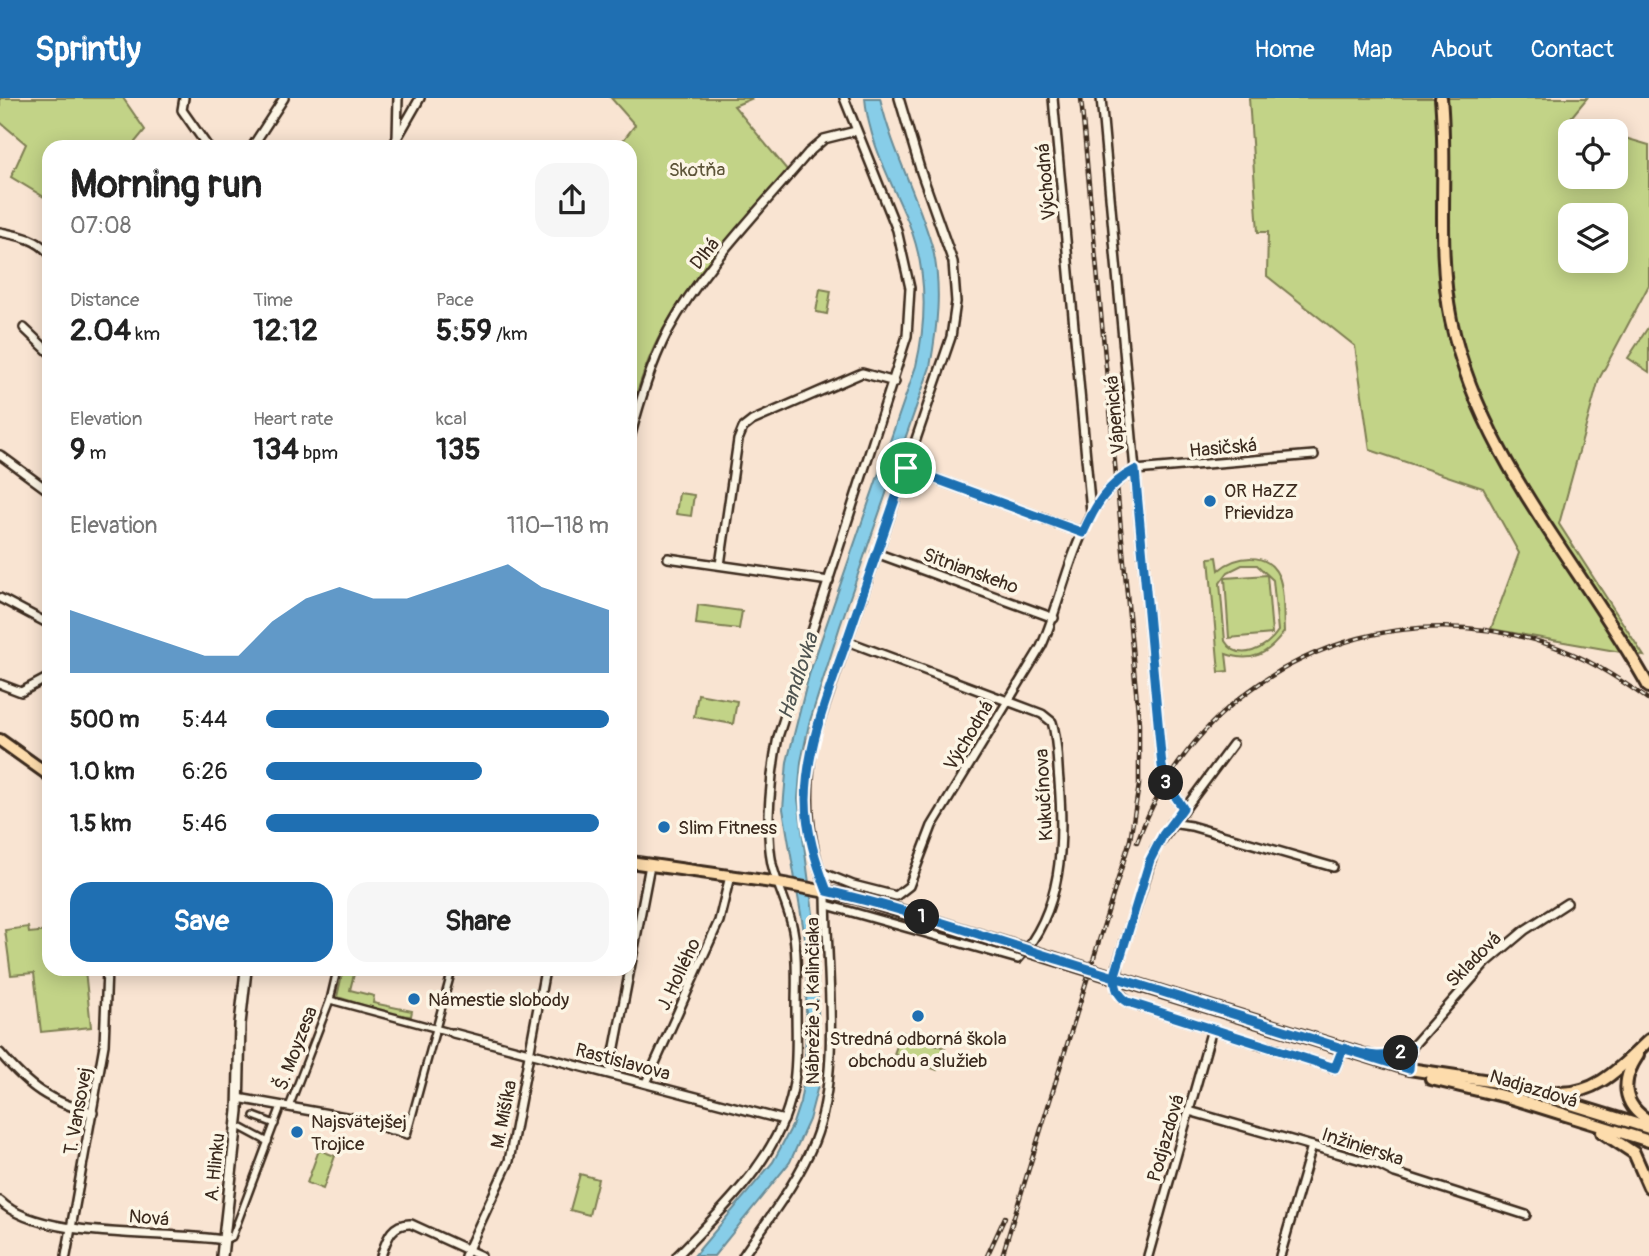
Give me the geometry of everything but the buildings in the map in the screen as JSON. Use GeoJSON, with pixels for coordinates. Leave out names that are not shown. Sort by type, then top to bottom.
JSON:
{"type":"FeatureCollection","features":[{"type":"Feature","properties":{"kind":"main road"},"geometry":{"type":"LineString","coordinates":[[1441,98],[1443,253],[1451,321],[1462,363],[1480,412],[1538,513],[1649,687]]}},
{"type":"Feature","properties":{"kind":"main road"},"geometry":{"type":"LineString","coordinates":[[1,741],[42,770]]}},
{"type":"Feature","properties":{"kind":"main road","name":"Nadjazdová"},"geometry":{"type":"LineString","coordinates":[[637,863],[792,885],[853,897],[1409,1069],[1525,1088],[1649,1128]]}},
{"type":"Feature","properties":{"kind":"main road"},"geometry":{"type":"LineString","coordinates":[[1525,1088],[1567,1094],[1588,1090],[1609,1076],[1648,1040]]}},
{"type":"Feature","properties":{"kind":"main road"},"geometry":{"type":"LineString","coordinates":[[1648,1040],[1631,1066],[1625,1087],[1630,1103],[1649,1121]]}},
{"type":"Feature","properties":{"kind":"main road","name":"Nadjazdová"},"geometry":{"type":"LineString","coordinates":[[1409,1069],[1434,1081],[1511,1098],[1649,1141]]}},
{"type":"Feature","properties":{"kind":"main road"},"geometry":{"type":"LineString","coordinates":[[1584,1122],[1634,1153],[1649,1187]]}},
{"type":"Feature","properties":{"kind":"street"},"geometry":{"type":"LineString","coordinates":[[184,98],[183,110],[203,140]]}},
{"type":"Feature","properties":{"kind":"street"},"geometry":{"type":"LineString","coordinates":[[257,140],[284,98]]}},
{"type":"Feature","properties":{"kind":"street"},"geometry":{"type":"LineString","coordinates":[[397,139],[398,98]]}},
{"type":"Feature","properties":{"kind":"street"},"geometry":{"type":"LineString","coordinates":[[397,139],[419,98]]}},
{"type":"Feature","properties":{"kind":"street"},"geometry":{"type":"LineString","coordinates":[[677,1256],[760,1163],[784,1120],[796,1075],[796,946],[772,863],[772,768],[778,737],[895,382],[907,336],[910,288],[897,230],[844,98],[850,98]]}},
{"type":"Feature","properties":{"kind":"street","name":"Nábrežie J. Kalinčiaka"},"geometry":{"type":"LineString","coordinates":[[743,1256],[803,1166],[827,1101],[830,1068],[827,905],[821,890],[823,873],[816,863],[809,837],[807,791],[812,743],[951,337],[956,302],[953,262],[921,172],[899,98]]}},
{"type":"Feature","properties":{"kind":"street","name":"Východná"},"geometry":{"type":"LineString","coordinates":[[1053,98],[1091,514]]}},
{"type":"Feature","properties":{"kind":"street","name":"Vápenická"},"geometry":{"type":"LineString","coordinates":[[1101,98],[1162,766],[1166,782],[1183,808]]}},
{"type":"Feature","properties":{"kind":"street","name":"Dlhá"},"geometry":{"type":"LineString","coordinates":[[637,414],[647,380],[668,331],[705,274],[824,139],[856,131]]}},
{"type":"Feature","properties":{"kind":"street"},"geometry":{"type":"LineString","coordinates":[[0,232],[24,236],[42,245]]}},
{"type":"Feature","properties":{"kind":"street"},"geometry":{"type":"LineString","coordinates":[[24,328],[42,345]]}},
{"type":"Feature","properties":{"kind":"street"},"geometry":{"type":"LineString","coordinates":[[720,565],[738,440],[743,428],[752,421],[862,373],[895,382]]}},
{"type":"Feature","properties":{"kind":"street"},"geometry":{"type":"LineString","coordinates":[[0,454],[42,486]]}},
{"type":"Feature","properties":{"kind":"street","name":"Hasičská"},"geometry":{"type":"LineString","coordinates":[[1135,470],[1314,455]]}},
{"type":"Feature","properties":{"kind":"street"},"geometry":{"type":"LineString","coordinates":[[906,468],[1083,533]]}},
{"type":"Feature","properties":{"kind":"street","name":"Východná"},"geometry":{"type":"LineString","coordinates":[[823,873],[853,885],[896,896],[909,886],[932,826],[1041,647],[1091,514],[1116,480],[1135,470]]}},
{"type":"Feature","properties":{"kind":"street","name":"Sitnianskeho"},"geometry":{"type":"LineString","coordinates":[[876,552],[1054,618]]}},
{"type":"Feature","properties":{"kind":"street"},"geometry":{"type":"LineString","coordinates":[[668,558],[829,581]]}},
{"type":"Feature","properties":{"kind":"street"},"geometry":{"type":"LineString","coordinates":[[0,598],[42,620]]}},
{"type":"Feature","properties":{"kind":"street"},"geometry":{"type":"LineString","coordinates":[[847,641],[1007,702]]}},
{"type":"Feature","properties":{"kind":"street"},"geometry":{"type":"LineString","coordinates":[[0,684],[21,692],[42,681]]}},
{"type":"Feature","properties":{"kind":"street","name":"Kukučínova"},"geometry":{"type":"LineString","coordinates":[[827,905],[1018,959],[1036,939],[1057,877],[1061,852],[1055,733],[1052,722],[1042,714],[1007,702]]}},
{"type":"Feature","properties":{"kind":"street"},"geometry":{"type":"LineString","coordinates":[[1233,744],[1171,824],[1150,860],[1118,963],[1115,984],[1119,995],[1128,1002],[1335,1068],[1343,1048]]}},
{"type":"Feature","properties":{"kind":"street"},"geometry":{"type":"LineString","coordinates":[[1171,824],[1191,826],[1333,867]]}},
{"type":"Feature","properties":{"kind":"street"},"geometry":{"type":"LineString","coordinates":[[637,932],[650,864]]}},
{"type":"Feature","properties":{"kind":"street","name":"J. Hollého"},"geometry":{"type":"LineString","coordinates":[[646,1083],[719,922],[730,876]]}},
{"type":"Feature","properties":{"kind":"street"},"geometry":{"type":"LineString","coordinates":[[853,885],[853,897]]}},
{"type":"Feature","properties":{"kind":"street","name":"Skladová"},"geometry":{"type":"LineString","coordinates":[[1411,1048],[1486,963],[1525,930],[1567,903]]}},
{"type":"Feature","properties":{"kind":"street","name":"T. Vansovej"},"geometry":{"type":"LineString","coordinates":[[66,1256],[93,1113],[106,1024],[107,976]]}},
{"type":"Feature","properties":{"kind":"street","name":"A. Hlinku"},"geometry":{"type":"LineString","coordinates":[[222,1256],[238,1098],[240,1024],[245,976]]}},
{"type":"Feature","properties":{"kind":"street"},"geometry":{"type":"LineString","coordinates":[[336,976],[330,1000],[436,1031],[453,1033]]}},
{"type":"Feature","properties":{"kind":"street"},"geometry":{"type":"LineString","coordinates":[[238,1098],[368,1121],[407,1135],[450,976]]}},
{"type":"Feature","properties":{"kind":"street","name":"M. Mišíka"},"geometry":{"type":"LineString","coordinates":[[466,1253],[509,1161],[544,976]]}},
{"type":"Feature","properties":{"kind":"street"},"geometry":{"type":"LineString","coordinates":[[610,1073],[629,976]]}},
{"type":"Feature","properties":{"kind":"street","name":"Š. Moyzesa"},"geometry":{"type":"LineString","coordinates":[[268,1142],[330,1000]]}},
{"type":"Feature","properties":{"kind":"street","name":"Podjazdová"},"geometry":{"type":"LineString","coordinates":[[1148,1256],[1212,1029]]}},
{"type":"Feature","properties":{"kind":"street","name":"Rastislavova"},"geometry":{"type":"LineString","coordinates":[[453,1033],[784,1120]]}},
{"type":"Feature","properties":{"kind":"street"},"geometry":{"type":"LineString","coordinates":[[1372,1058],[1393,1057],[1411,1048]]}},
{"type":"Feature","properties":{"kind":"street"},"geometry":{"type":"LineString","coordinates":[[1409,1069],[1411,1048]]}},
{"type":"Feature","properties":{"kind":"street"},"geometry":{"type":"LineString","coordinates":[[0,1053],[34,1090],[54,1101],[93,1113]]}},
{"type":"Feature","properties":{"kind":"street","name":"Inžinierska"},"geometry":{"type":"LineString","coordinates":[[1189,1111],[1379,1165],[1395,1173],[1526,1215]]}},
{"type":"Feature","properties":{"kind":"street"},"geometry":{"type":"LineString","coordinates":[[254,1116],[275,1124]]}},
{"type":"Feature","properties":{"kind":"street","name":"A. Hlinku"},"geometry":{"type":"LineString","coordinates":[[224,1240],[232,1237],[268,1142],[242,1128]]}},
{"type":"Feature","properties":{"kind":"street"},"geometry":{"type":"LineString","coordinates":[[1280,1256],[1312,1146]]}},
{"type":"Feature","properties":{"kind":"street","name":"Nová"},"geometry":{"type":"LineString","coordinates":[[0,1201],[7,1208],[37,1221],[71,1227],[224,1240]]}},
{"type":"Feature","properties":{"kind":"street"},"geometry":{"type":"LineString","coordinates":[[381,1256],[392,1229],[398,1225],[411,1224],[466,1253],[481,1256]]}},
{"type":"Feature","properties":{"kind":"green space"},"geometry":{"type":"Polygon","coordinates":[[[0,98],[123,98],[145,130],[137,140],[42,140],[42,196],[11,177],[26,144],[0,122],[0,98]]]}},
{"type":"Feature","properties":{"kind":"green space","name":"Skotňa"},"geometry":{"type":"Polygon","coordinates":[[[611,98],[753,98],[734,106],[788,171],[735,230],[686,292],[654,346],[637,392],[637,140],[623,140],[635,125],[611,98]]]}},
{"type":"Feature","properties":{"kind":"green space"},"geometry":{"type":"Polygon","coordinates":[[[1249,98],[1587,98],[1570,119],[1558,119],[1558,189],[1628,189],[1628,139],[1649,145],[1649,285],[1599,379],[1559,524],[1644,656],[1491,629],[1519,553],[1483,488],[1370,450],[1355,346],[1267,276],[1268,232],[1258,232],[1249,98]]]}},
{"type":"Feature","properties":{"kind":"green space"},"geometry":{"type":"Polygon","coordinates":[[[820,289],[831,291],[827,314],[816,312],[820,289]]]}},
{"type":"Feature","properties":{"kind":"green space"},"geometry":{"type":"Polygon","coordinates":[[[1649,326],[1649,372],[1628,358],[1649,326]]]}},
{"type":"Feature","properties":{"kind":"green space"},"geometry":{"type":"Polygon","coordinates":[[[679,493],[694,495],[691,516],[676,514],[679,493]]]}},
{"type":"Feature","properties":{"kind":"green space"},"geometry":{"type":"Polygon","coordinates":[[[1217,557],[1219,570],[1234,561],[1260,559],[1274,568],[1282,590],[1284,632],[1272,646],[1259,655],[1235,657],[1226,654],[1228,671],[1219,672],[1209,558],[1217,557]],[[1242,565],[1228,572],[1220,583],[1225,641],[1238,652],[1260,648],[1278,631],[1273,580],[1257,565],[1242,565]]]}},
{"type":"Feature","properties":{"kind":"green space"},"geometry":{"type":"Polygon","coordinates":[[[1267,575],[1272,634],[1229,638],[1225,578],[1267,575]]]}},
{"type":"Feature","properties":{"kind":"green space"},"geometry":{"type":"Polygon","coordinates":[[[698,605],[742,611],[739,629],[696,624],[698,605]]]}},
{"type":"Feature","properties":{"kind":"green space"},"geometry":{"type":"Polygon","coordinates":[[[698,694],[737,701],[733,724],[694,717],[698,694]]]}},
{"type":"Feature","properties":{"kind":"green space"},"geometry":{"type":"Polygon","coordinates":[[[28,927],[29,933],[42,932],[42,976],[86,976],[91,1027],[41,1032],[34,973],[11,975],[5,930],[28,927]]]}},
{"type":"Feature","properties":{"kind":"green space"},"geometry":{"type":"Polygon","coordinates":[[[342,976],[354,976],[350,990],[374,996],[373,1003],[412,1011],[411,1016],[383,1012],[337,997],[342,976]]]}},
{"type":"Feature","properties":{"kind":"green space"},"geometry":{"type":"Polygon","coordinates":[[[902,1032],[945,1048],[937,1070],[894,1054],[902,1032]]]}},
{"type":"Feature","properties":{"kind":"green space"},"geometry":{"type":"Polygon","coordinates":[[[319,1150],[335,1156],[323,1189],[307,1183],[319,1150]]]}},
{"type":"Feature","properties":{"kind":"green space"},"geometry":{"type":"Polygon","coordinates":[[[580,1174],[598,1179],[589,1215],[570,1210],[580,1174]]]}},
{"type":"Feature","properties":{"kind":"water"},"geometry":{"type":"Polygon","coordinates":[[[865,98],[880,98],[891,137],[933,250],[938,294],[935,338],[930,367],[840,626],[809,724],[801,762],[798,799],[817,944],[819,1082],[809,1120],[790,1162],[714,1256],[694,1256],[773,1162],[792,1126],[800,1102],[805,1074],[807,949],[783,809],[787,762],[809,675],[920,348],[923,295],[919,259],[909,224],[876,146],[865,98]]]}},
{"type":"Feature","properties":{"kind":"railway"},"geometry":{"type":"LineString","coordinates":[[1002,1256],[1130,840],[1139,785],[1139,723],[1081,98]]}},
{"type":"Feature","properties":{"kind":"railway"},"geometry":{"type":"LineString","coordinates":[[1137,842],[1165,783],[1203,732],[1249,691],[1302,659],[1359,638],[1420,628],[1483,630],[1561,649],[1600,668],[1649,700]]}},
{"type":"Feature","properties":{"kind":"railway"},"geometry":{"type":"LineString","coordinates":[[987,1256],[1005,1217]]}},
{"type":"Feature","properties":{"kind":"place","name":"OR HaZZ Prievidza"},"geometry":{"type":"Point","coordinates":[1210,501]}},
{"type":"Feature","properties":{"kind":"place","name":"Slim Fitness"},"geometry":{"type":"Point","coordinates":[664,827]}},
{"type":"Feature","properties":{"kind":"place","name":"Námestie slobody"},"geometry":{"type":"Point","coordinates":[414,999]}},
{"type":"Feature","properties":{"kind":"place","name":"Stredná odborná škola obchodu a služieb"},"geometry":{"type":"Point","coordinates":[918,1016]}},
{"type":"Feature","properties":{"kind":"place","name":"Najsvätejšej Trojice"},"geometry":{"type":"Point","coordinates":[297,1132]}},
{"type":"Feature","properties":{"kind":"route"},"geometry":{"type":"LineString","coordinates":[[906,468],[812,743],[806,799],[809,837],[827,891],[908,912],[1059,960],[1135,983],[1315,1040],[1343,1048],[1409,1069],[1411,1048],[1393,1057],[1372,1058],[1343,1048],[1335,1068],[1122,999],[1115,984],[1115,975],[1150,860],[1158,842],[1183,808],[1168,787],[1162,766],[1135,470],[1116,480],[1105,492],[1083,533],[906,468]]}},
{"type":"Feature","properties":{"kind":"water label","name":"Handlovka"},"geometry":{"type":"Point","coordinates":[798,676]}}]}
